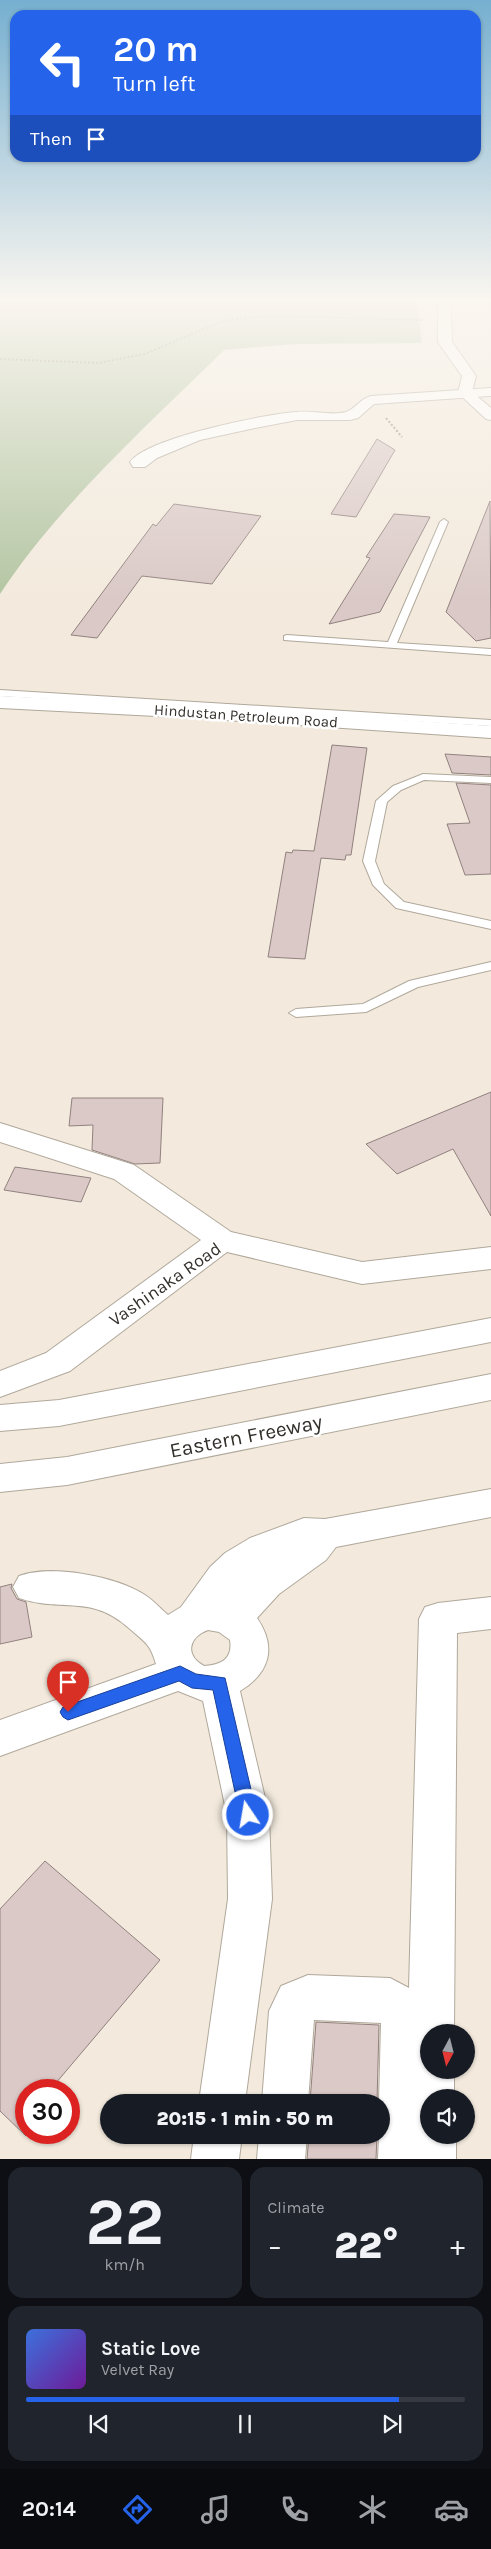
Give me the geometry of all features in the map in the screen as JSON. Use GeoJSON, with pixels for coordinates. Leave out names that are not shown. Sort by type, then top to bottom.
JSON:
{"type":"FeatureCollection","features":[{"type":"Feature","properties":{"kind":"main road"},"geometry":{"type":"LineString","coordinates":[[139,464],[138,462],[167,445],[216,431],[294,416],[322,415],[348,417],[371,400],[388,399]]}},
{"type":"Feature","properties":{"kind":"main road"},"geometry":{"type":"LineString","coordinates":[[472,399],[491,416]]}},
{"type":"Feature","properties":{"kind":"main road","name":"Hindustan Petroleum Road"},"geometry":{"type":"LineString","coordinates":[[0,702],[195,712],[491,732]]}},
{"type":"Feature","properties":{"kind":"main road"},"geometry":{"type":"LineString","coordinates":[[0,1132],[124,1172],[222,1240]]}},
{"type":"Feature","properties":{"kind":"main road","name":"Vashinaka Road"},"geometry":{"type":"LineString","coordinates":[[0,1384],[58,1362],[222,1240],[362,1274],[491,1258]]}},
{"type":"Feature","properties":{"kind":"main road"},"geometry":{"type":"LineString","coordinates":[[0,1418],[59,1413],[491,1330]]}},
{"type":"Feature","properties":{"kind":"main road","name":"Eastern Freeway"},"geometry":{"type":"LineString","coordinates":[[0,1478],[67,1471],[491,1387]]}},
{"type":"Feature","properties":{"kind":"main road"},"geometry":{"type":"LineString","coordinates":[[223,2094],[250,1899],[248,1815],[192,1653],[223,1578],[238,1564],[263,1549],[304,1533],[325,1534],[491,1503]]}},
{"type":"Feature","properties":{"kind":"main road"},"geometry":{"type":"LineString","coordinates":[[232,1619],[266,1583],[313,1549],[325,1534]]}},
{"type":"Feature","properties":{"kind":"main road"},"geometry":{"type":"LineString","coordinates":[[4,1738],[192,1653],[221,1615],[232,1619],[242,1626],[248,1636],[250,1646],[249,1659],[243,1670],[232,1678],[192,1653],[131,1606],[96,1591],[32,1587]]}},
{"type":"Feature","properties":{"kind":"main road"},"geometry":{"type":"LineString","coordinates":[[431,2024],[438,1619],[491,1614]]}},
{"type":"Feature","properties":{"kind":"main road"},"geometry":{"type":"LineString","coordinates":[[286,2094],[292,2011],[297,2002],[308,1997],[390,2001],[398,2008],[404,2020],[402,2159]]}},
{"type":"Feature","properties":{"kind":"main road"},"geometry":{"type":"LineString","coordinates":[[215,2159],[217,2144]]}},
{"type":"Feature","properties":{"kind":"main road"},"geometry":{"type":"LineString","coordinates":[[281,2159],[282,2144]]}},
{"type":"Feature","properties":{"kind":"main road"},"geometry":{"type":"LineString","coordinates":[[432,2144],[432,2159]]}},
{"type":"Feature","properties":{"kind":"lane"},"geometry":{"type":"LineString","coordinates":[[392,644],[444,522]]}},
{"type":"Feature","properties":{"kind":"lane"},"geometry":{"type":"LineString","coordinates":[[288,638],[491,652]]}},
{"type":"Feature","properties":{"kind":"lane"},"geometry":{"type":"LineString","coordinates":[[0,693],[491,723]]}},
{"type":"Feature","properties":{"kind":"lane"},"geometry":{"type":"LineString","coordinates":[[491,780],[423,778],[397,788],[382,801],[369,861],[379,885],[400,905],[491,925]]}},
{"type":"Feature","properties":{"kind":"lane"},"geometry":{"type":"LineString","coordinates":[[296,1013],[366,1008],[414,984],[491,966]]}},
{"type":"Feature","properties":{"kind":"green space"},"geometry":{"type":"Polygon","coordinates":[[[0,399],[174,399],[106,466],[49,528],[0,594],[0,399]]]}},
{"type":"Feature","properties":{"kind":"building"},"geometry":{"type":"Polygon","coordinates":[[[377,439],[395,450],[356,517],[331,514],[377,439]]]}},
{"type":"Feature","properties":{"kind":"building"},"geometry":{"type":"Polygon","coordinates":[[[490,501],[491,638],[476,641],[446,612],[490,501]]]}},
{"type":"Feature","properties":{"kind":"building"},"geometry":{"type":"Polygon","coordinates":[[[174,504],[261,516],[212,584],[142,576],[97,638],[71,635],[153,524],[156,526],[174,504]]]}},
{"type":"Feature","properties":{"kind":"building"},"geometry":{"type":"Polygon","coordinates":[[[394,514],[430,517],[380,612],[329,624],[370,558],[366,557],[394,514]]]}},
{"type":"Feature","properties":{"kind":"building"},"geometry":{"type":"Polygon","coordinates":[[[332,745],[367,748],[351,855],[346,855],[345,860],[321,858],[305,959],[268,957],[286,852],[292,853],[293,850],[314,851],[332,745]]]}},
{"type":"Feature","properties":{"kind":"building"},"geometry":{"type":"Polygon","coordinates":[[[445,754],[491,757],[491,775],[452,773],[445,754]]]}},
{"type":"Feature","properties":{"kind":"building"},"geometry":{"type":"Polygon","coordinates":[[[456,783],[491,785],[491,874],[465,875],[447,824],[470,823],[456,783]]]}},
{"type":"Feature","properties":{"kind":"building"},"geometry":{"type":"Polygon","coordinates":[[[491,1092],[491,1216],[453,1149],[397,1174],[366,1144],[491,1092]]]}},
{"type":"Feature","properties":{"kind":"building"},"geometry":{"type":"Polygon","coordinates":[[[72,1098],[163,1098],[160,1163],[135,1164],[92,1150],[93,1125],[69,1126],[72,1098]]]}},
{"type":"Feature","properties":{"kind":"building"},"geometry":{"type":"Polygon","coordinates":[[[15,1167],[91,1178],[81,1202],[4,1190],[15,1167]]]}},
{"type":"Feature","properties":{"kind":"building"},"geometry":{"type":"Polygon","coordinates":[[[12,1584],[11,1588],[17,1599],[26,1602],[32,1637],[0,1644],[0,1587],[12,1584]]]}},
{"type":"Feature","properties":{"kind":"building"},"geometry":{"type":"Polygon","coordinates":[[[45,1861],[160,1960],[59,2079],[15,2079],[15,2125],[0,2111],[0,1909],[45,1861]]]}},
{"type":"Feature","properties":{"kind":"building"},"geometry":{"type":"Polygon","coordinates":[[[316,2022],[379,2025],[377,2094],[311,2094],[316,2022]]]}},
{"type":"Feature","properties":{"kind":"building"},"geometry":{"type":"Polygon","coordinates":[[[308,2144],[377,2144],[376,2159],[307,2159],[308,2144]]]}},
{"type":"Feature","properties":{"kind":"route"},"geometry":{"type":"LineString","coordinates":[[68,1712],[180,1673],[192,1680],[205,1684],[219,1683],[248,1815]]}}]}
